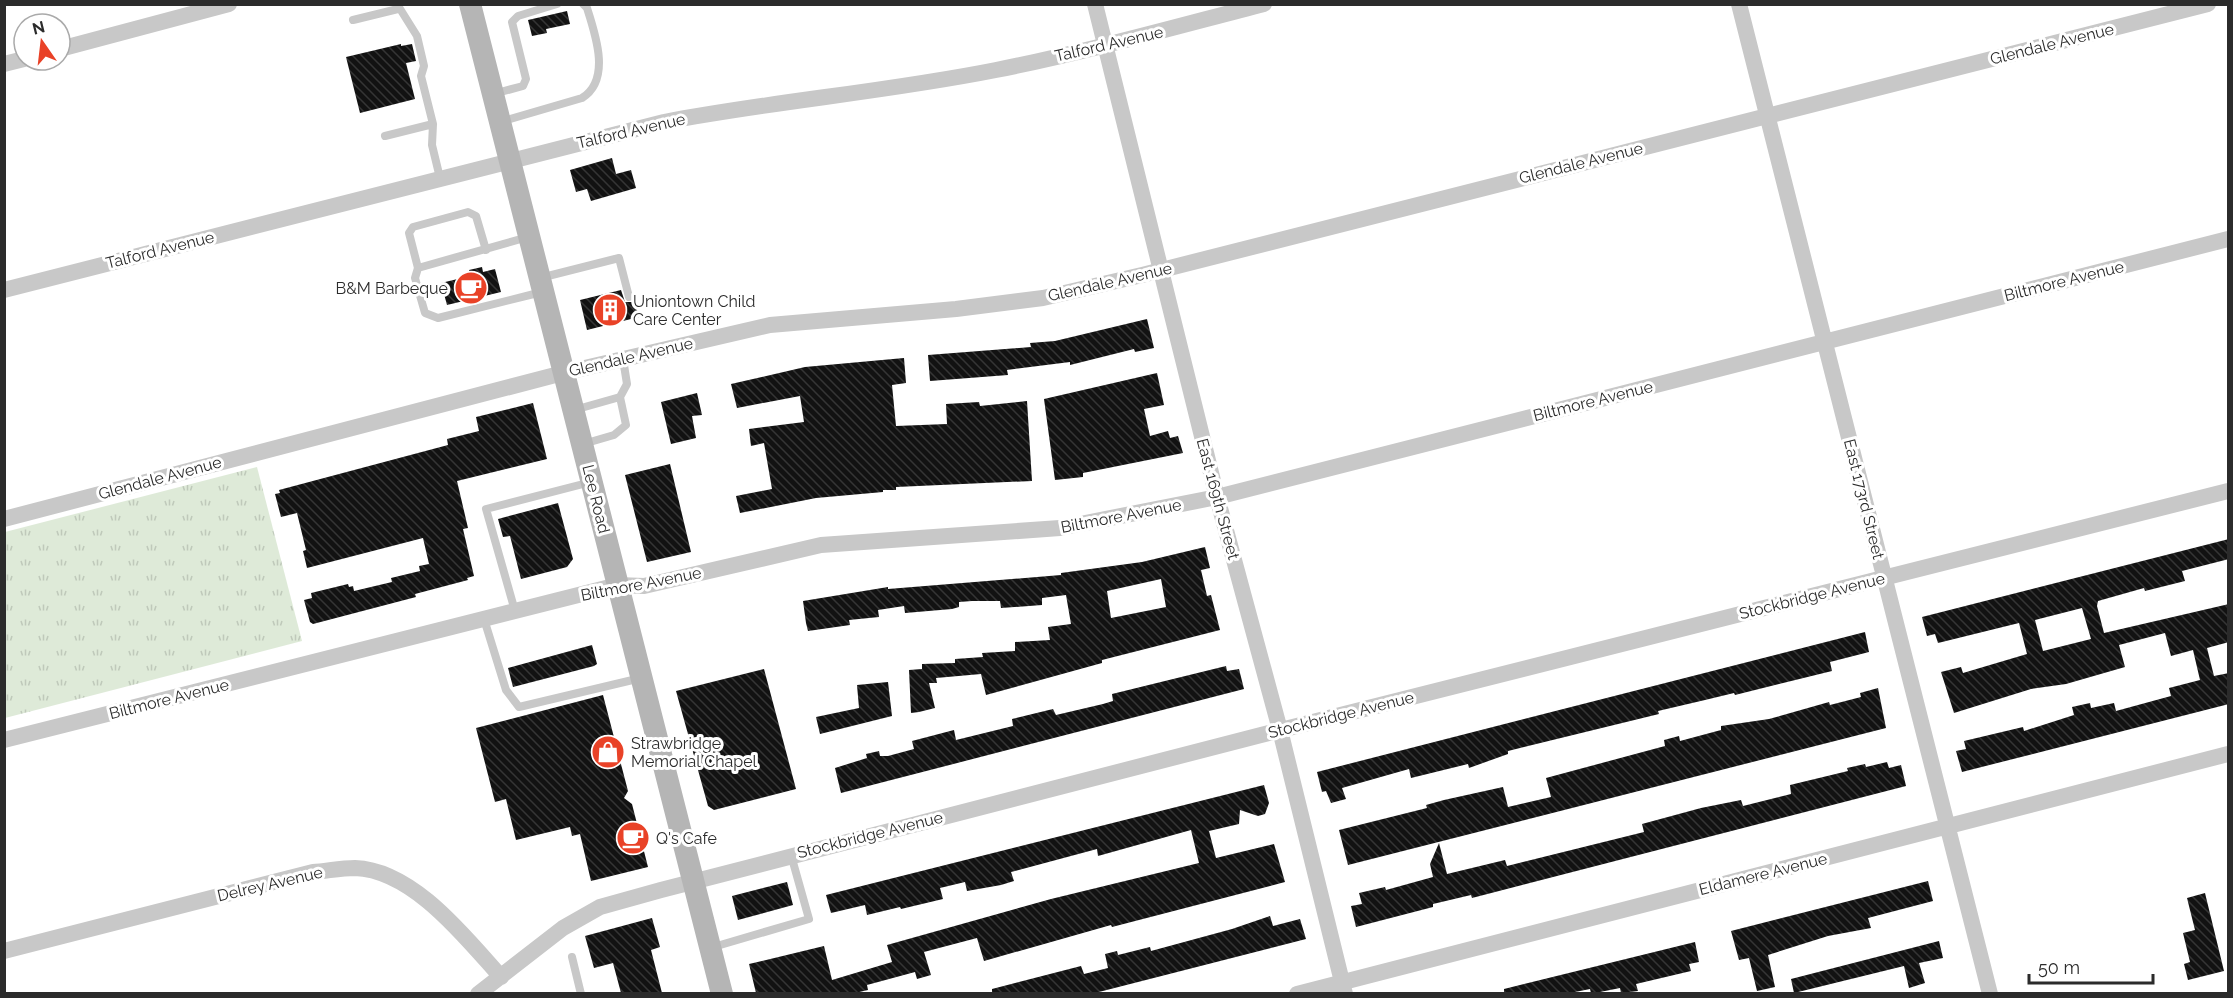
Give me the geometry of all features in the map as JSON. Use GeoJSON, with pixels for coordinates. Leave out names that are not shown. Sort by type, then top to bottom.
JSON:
{"type":"FeatureCollection","features":[{"type":"Feature","properties":{"kind":"main road","name":"Lee Road"},"geometry":{"type":"LineString","coordinates":[[470,4],[722,993]]}},
{"type":"Feature","properties":{"kind":"street"},"geometry":{"type":"LineString","coordinates":[[72,46],[229,4]]}},
{"type":"Feature","properties":{"kind":"street","name":"East 169th Street"},"geometry":{"type":"LineString","coordinates":[[1095,4],[1217,497],[1280,730],[1343,988]]}},
{"type":"Feature","properties":{"kind":"street","name":"Talford Avenue"},"geometry":{"type":"LineString","coordinates":[[4,290],[509,160],[676,120],[755,105],[907,86],[996,70],[1264,4]]}},
{"type":"Feature","properties":{"kind":"street","name":"East 173rd Street"},"geometry":{"type":"LineString","coordinates":[[1739,4],[1990,993]]}},
{"type":"Feature","properties":{"kind":"street","name":"Glendale Avenue"},"geometry":{"type":"LineString","coordinates":[[4,519],[563,373],[770,325],[956,309],[1043,298],[1161,271],[2208,4]]}},
{"type":"Feature","properties":{"kind":"street","name":"Biltmore Avenue"},"geometry":{"type":"LineString","coordinates":[[4,740],[618,585],[644,586],[821,545],[1060,528],[1217,497],[2229,239]]}},
{"type":"Feature","properties":{"kind":"street","name":"Stockbridge Avenue"},"geometry":{"type":"LineString","coordinates":[[478,993],[563,928],[600,907],[792,855],[1280,730],[2229,491]]}},
{"type":"Feature","properties":{"kind":"street","name":"Eldamere Avenue"},"geometry":{"type":"LineString","coordinates":[[1297,993],[1343,988],[2229,754]]}},
{"type":"Feature","properties":{"kind":"street","name":"Delrey Avenue"},"geometry":{"type":"LineString","coordinates":[[4,951],[313,872],[356,868],[392,878],[432,905],[501,977]]}},
{"type":"Feature","properties":{"kind":"lane"},"geometry":{"type":"LineString","coordinates":[[493,94],[523,86],[526,79],[512,22],[518,16],[557,4]]}},
{"type":"Feature","properties":{"kind":"lane"},"geometry":{"type":"LineString","coordinates":[[499,122],[582,98],[592,92],[598,82],[597,52],[587,8],[583,4]]}},
{"type":"Feature","properties":{"kind":"lane"},"geometry":{"type":"LineString","coordinates":[[353,20],[397,7],[417,36],[424,66],[421,76],[434,124],[432,145],[440,178]]}},
{"type":"Feature","properties":{"kind":"lane"},"geometry":{"type":"LineString","coordinates":[[385,136],[434,124]]}},
{"type":"Feature","properties":{"kind":"lane"},"geometry":{"type":"LineString","coordinates":[[486,250],[476,216],[468,212],[413,227],[409,233],[418,268],[416,278],[426,313],[438,318],[619,258],[629,297]]}},
{"type":"Feature","properties":{"kind":"lane"},"geometry":{"type":"LineString","coordinates":[[418,268],[529,237]]}},
{"type":"Feature","properties":{"kind":"lane"},"geometry":{"type":"LineString","coordinates":[[582,444],[614,435],[626,425],[620,397],[627,384],[623,359]]}},
{"type":"Feature","properties":{"kind":"lane"},"geometry":{"type":"LineString","coordinates":[[573,410],[620,397]]}},
{"type":"Feature","properties":{"kind":"lane"},"geometry":{"type":"LineString","coordinates":[[515,611],[486,509],[591,482]]}},
{"type":"Feature","properties":{"kind":"lane"},"geometry":{"type":"LineString","coordinates":[[484,619],[506,690],[519,707],[641,678]]}},
{"type":"Feature","properties":{"kind":"lane"},"geometry":{"type":"LineString","coordinates":[[710,948],[809,920],[792,855]]}},
{"type":"Feature","properties":{"kind":"lane"},"geometry":{"type":"LineString","coordinates":[[572,957],[581,993]]}},
{"type":"Feature","properties":{"kind":"green space"},"geometry":{"type":"Polygon","coordinates":[[[257,467],[302,641],[5,718],[5,532],[257,467]]]}},
{"type":"Feature","properties":{"kind":"building"},"geometry":{"type":"Polygon","coordinates":[[[567,11],[570,24],[546,29],[547,33],[532,36],[528,20],[567,11]]]}},
{"type":"Feature","properties":{"kind":"building"},"geometry":{"type":"Polygon","coordinates":[[[401,44],[401,46],[412,44],[416,61],[406,63],[415,99],[360,113],[346,57],[401,44]]]}},
{"type":"Feature","properties":{"kind":"building"},"geometry":{"type":"Polygon","coordinates":[[[612,158],[616,174],[631,170],[636,188],[591,201],[587,189],[576,192],[570,170],[612,158]]]}},
{"type":"Feature","properties":{"kind":"building","name":"B&M Barbeque"},"geometry":{"type":"Polygon","coordinates":[[[482,267],[483,272],[495,269],[501,292],[447,305],[441,283],[470,276],[469,270],[482,267]]]}},
{"type":"Feature","properties":{"kind":"building","name":"Uniontown Child Care Center"},"geometry":{"type":"Polygon","coordinates":[[[621,290],[625,302],[635,302],[639,317],[587,330],[580,300],[621,290]]]}},
{"type":"Feature","properties":{"kind":"building"},"geometry":{"type":"Polygon","coordinates":[[[1147,319],[1154,348],[1135,352],[1134,349],[1070,365],[1070,362],[1007,370],[1008,375],[930,381],[928,355],[1031,347],[1030,343],[1055,341],[1147,319]]]}},
{"type":"Feature","properties":{"kind":"building"},"geometry":{"type":"Polygon","coordinates":[[[904,358],[906,383],[892,385],[896,426],[947,424],[946,404],[979,402],[980,406],[1027,401],[1032,481],[896,487],[896,490],[816,498],[740,513],[736,496],[772,489],[764,443],[751,446],[749,429],[804,422],[800,396],[737,408],[731,384],[805,367],[904,358]]]}},
{"type":"Feature","properties":{"kind":"building"},"geometry":{"type":"Polygon","coordinates":[[[1157,373],[1164,405],[1144,409],[1150,436],[1168,431],[1170,438],[1178,436],[1183,453],[1083,473],[1083,477],[1055,480],[1044,399],[1157,373]]]}},
{"type":"Feature","properties":{"kind":"building"},"geometry":{"type":"Polygon","coordinates":[[[697,393],[702,415],[692,416],[696,438],[671,444],[661,402],[697,393]]]}},
{"type":"Feature","properties":{"kind":"building"},"geometry":{"type":"Polygon","coordinates":[[[533,403],[547,459],[457,481],[468,528],[463,529],[474,576],[467,578],[468,580],[415,594],[416,597],[313,624],[310,622],[304,600],[312,598],[311,593],[348,584],[349,587],[353,586],[354,591],[392,582],[391,578],[420,571],[419,566],[429,564],[423,538],[307,568],[303,551],[306,550],[297,513],[281,517],[275,494],[280,493],[279,490],[448,445],[447,439],[479,431],[476,417],[533,403]]]}},
{"type":"Feature","properties":{"kind":"building"},"geometry":{"type":"Polygon","coordinates":[[[670,464],[691,552],[647,562],[625,475],[670,464]]]}},
{"type":"Feature","properties":{"kind":"building"},"geometry":{"type":"Polygon","coordinates":[[[558,503],[573,559],[567,567],[521,579],[510,536],[503,537],[498,519],[558,503]]]}},
{"type":"Feature","properties":{"kind":"building"},"geometry":{"type":"Polygon","coordinates":[[[2229,539],[2229,559],[2182,571],[2185,581],[2145,591],[2144,588],[2098,601],[2097,606],[2104,633],[2229,604],[2229,642],[2207,648],[2214,676],[2229,673],[2229,704],[1962,772],[1956,751],[1966,749],[1964,741],[2023,727],[2024,731],[2074,715],[2072,707],[2090,703],[2091,708],[2114,703],[2116,711],[2171,696],[2169,688],[2200,680],[2193,650],[2171,656],[2165,633],[2119,645],[2125,667],[2066,684],[2031,689],[1954,713],[1941,672],[1961,667],[1963,673],[2027,654],[2019,623],[1938,643],[1935,634],[1927,636],[1922,617],[2229,539]],[[2082,608],[2035,620],[2043,651],[2091,639],[2082,608]]]}},
{"type":"Feature","properties":{"kind":"building"},"geometry":{"type":"Polygon","coordinates":[[[1205,547],[1210,568],[1201,570],[1207,596],[1211,595],[1220,630],[1102,660],[1102,663],[986,695],[981,674],[936,678],[937,683],[929,683],[935,708],[919,712],[911,713],[909,670],[922,669],[922,664],[955,663],[955,659],[983,657],[982,653],[1015,651],[1015,642],[1050,640],[1048,627],[1071,624],[1066,595],[1042,598],[1042,605],[1001,608],[1000,601],[972,601],[959,602],[959,607],[952,609],[905,613],[904,606],[878,610],[879,617],[849,620],[850,625],[808,631],[806,623],[803,601],[888,587],[888,589],[1061,575],[1061,573],[1142,562],[1205,547]],[[1161,579],[1107,591],[1111,618],[1166,607],[1161,579]]]}},
{"type":"Feature","properties":{"kind":"building"},"geometry":{"type":"Polygon","coordinates":[[[1865,632],[1869,652],[1830,662],[1832,671],[1658,711],[1659,714],[1508,751],[1508,754],[1469,768],[1468,764],[1411,778],[1409,769],[1342,788],[1346,799],[1331,803],[1326,791],[1322,792],[1317,772],[1865,632]]]}},
{"type":"Feature","properties":{"kind":"building"},"geometry":{"type":"Polygon","coordinates":[[[592,645],[597,664],[594,666],[513,687],[508,668],[592,645]]]}},
{"type":"Feature","properties":{"kind":"building"},"geometry":{"type":"Polygon","coordinates":[[[1226,666],[1227,671],[1239,669],[1244,689],[841,793],[835,768],[867,758],[866,754],[879,751],[880,756],[888,756],[914,749],[912,741],[954,730],[956,740],[1013,726],[1012,719],[1053,709],[1056,715],[1103,704],[1113,701],[1112,694],[1226,666]]]}},
{"type":"Feature","properties":{"kind":"building"},"geometry":{"type":"Polygon","coordinates":[[[764,669],[796,789],[714,810],[708,806],[676,691],[764,669]]]}},
{"type":"Feature","properties":{"kind":"building"},"geometry":{"type":"Polygon","coordinates":[[[888,682],[892,716],[820,734],[816,717],[859,708],[857,685],[888,682]]]}},
{"type":"Feature","properties":{"kind":"building"},"geometry":{"type":"Polygon","coordinates":[[[1878,688],[1886,728],[1348,865],[1339,830],[1427,808],[1426,805],[1444,800],[1503,787],[1508,807],[1551,797],[1546,778],[1665,746],[1664,740],[1679,736],[1680,741],[1721,730],[1721,726],[1769,719],[1829,702],[1830,705],[1861,697],[1860,693],[1878,688]]]}},
{"type":"Feature","properties":{"kind":"building"},"geometry":{"type":"Polygon","coordinates":[[[603,695],[628,791],[624,798],[632,804],[648,867],[591,881],[580,834],[572,836],[570,827],[516,840],[506,799],[495,802],[476,728],[603,695]]]}},
{"type":"Feature","properties":{"kind":"building"},"geometry":{"type":"Polygon","coordinates":[[[1887,762],[1889,768],[1901,765],[1906,786],[1472,898],[1471,895],[1433,904],[1433,907],[1356,927],[1351,906],[1362,904],[1359,893],[1385,887],[1386,890],[1433,877],[1430,864],[1439,843],[1447,874],[1505,860],[1507,866],[1644,832],[1642,824],[1701,808],[1741,800],[1743,806],[1791,794],[1790,785],[1848,771],[1847,768],[1865,764],[1866,767],[1887,762]]]}},
{"type":"Feature","properties":{"kind":"building"},"geometry":{"type":"Polygon","coordinates":[[[1264,785],[1269,803],[1265,814],[1258,816],[1240,810],[1239,824],[1209,831],[1216,858],[1274,844],[1285,882],[1112,927],[1111,925],[984,961],[977,938],[924,952],[931,975],[917,979],[915,972],[867,985],[868,990],[855,993],[756,993],[749,964],[824,946],[832,980],[892,962],[887,945],[1051,899],[1199,863],[1191,830],[1098,856],[1097,849],[1011,872],[1014,881],[1001,885],[967,891],[965,882],[940,888],[943,899],[901,909],[900,907],[867,915],[865,905],[831,913],[826,895],[1264,785]]]}},
{"type":"Feature","properties":{"kind":"building"},"geometry":{"type":"Polygon","coordinates":[[[1928,881],[1933,901],[1868,918],[1871,928],[1828,936],[1768,955],[1775,987],[1757,991],[1749,958],[1739,960],[1731,931],[1928,881]]]}},
{"type":"Feature","properties":{"kind":"building"},"geometry":{"type":"Polygon","coordinates":[[[787,882],[793,905],[738,920],[732,896],[787,882]]]}},
{"type":"Feature","properties":{"kind":"building"},"geometry":{"type":"Polygon","coordinates":[[[2205,893],[2224,971],[2188,980],[2184,964],[2190,962],[2183,933],[2195,930],[2187,898],[2205,893]]]}},
{"type":"Feature","properties":{"kind":"building"},"geometry":{"type":"Polygon","coordinates":[[[1270,916],[1273,926],[1300,919],[1306,939],[1095,993],[992,993],[992,989],[1081,966],[1084,974],[1108,968],[1105,954],[1117,951],[1118,955],[1150,947],[1151,951],[1270,916]]]}},
{"type":"Feature","properties":{"kind":"building"},"geometry":{"type":"Polygon","coordinates":[[[652,918],[660,947],[651,950],[662,993],[621,993],[613,963],[594,968],[585,936],[652,918]]]}},
{"type":"Feature","properties":{"kind":"building"},"geometry":{"type":"Polygon","coordinates":[[[1939,941],[1943,958],[1919,963],[1925,983],[1909,988],[1904,966],[1794,993],[1791,979],[1939,941]]]}},
{"type":"Feature","properties":{"kind":"building"},"geometry":{"type":"Polygon","coordinates":[[[1695,942],[1699,962],[1689,964],[1691,971],[1636,984],[1638,991],[1621,993],[1620,988],[1595,993],[1591,993],[1590,989],[1570,993],[1504,993],[1504,989],[1695,942]]]}},
{"type":"Feature","properties":{"kind":"place","name":"B&M Barbeque"},"geometry":{"type":"Point","coordinates":[471,288]}},
{"type":"Feature","properties":{"kind":"place","name":"Uniontown Child Care Center"},"geometry":{"type":"Point","coordinates":[610,310]}},
{"type":"Feature","properties":{"kind":"place","name":"Strawbridge Memorial Chapel"},"geometry":{"type":"Point","coordinates":[608,752]}},
{"type":"Feature","properties":{"kind":"place","name":"Q's Cafe"},"geometry":{"type":"Point","coordinates":[633,838]}}]}
